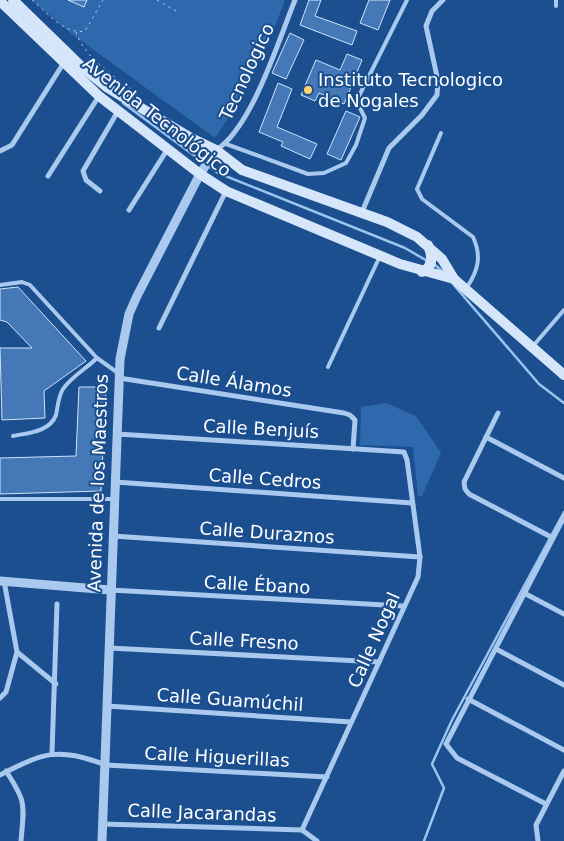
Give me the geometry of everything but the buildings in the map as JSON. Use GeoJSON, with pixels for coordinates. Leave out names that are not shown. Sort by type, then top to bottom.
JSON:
{"type":"FeatureCollection","features":[{"type":"Feature","properties":{"kind":"main road","name":"Avenida Tecnológico"},"geometry":{"type":"LineString","coordinates":[[13,0],[82,67],[108,88],[242,170],[362,212],[387,222],[427,243],[442,259],[454,279],[564,375]]}},
{"type":"Feature","properties":{"kind":"main road","name":"Avenida Tecnológico"},"geometry":{"type":"LineString","coordinates":[[0,1],[63,64],[99,96],[167,150],[226,191],[380,256],[422,272],[454,279]]}},
{"type":"Feature","properties":{"kind":"main road"},"geometry":{"type":"LineString","coordinates":[[422,272],[429,268],[431,263],[427,243]]}},
{"type":"Feature","properties":{"kind":"street","name":"Tecnologico"},"geometry":{"type":"LineString","coordinates":[[214,152],[226,144],[246,116],[295,0]]}},
{"type":"Feature","properties":{"kind":"street"},"geometry":{"type":"LineString","coordinates":[[362,212],[389,148],[422,115],[437,95],[438,81],[426,26],[432,11],[443,0]]}},
{"type":"Feature","properties":{"kind":"street"},"geometry":{"type":"LineString","coordinates":[[0,151],[12,145],[63,64]]}},
{"type":"Feature","properties":{"kind":"street"},"geometry":{"type":"LineString","coordinates":[[48,176],[99,96]]}},
{"type":"Feature","properties":{"kind":"street"},"geometry":{"type":"LineString","coordinates":[[100,191],[86,180],[83,171],[118,111]]}},
{"type":"Feature","properties":{"kind":"street"},"geometry":{"type":"LineString","coordinates":[[129,210],[167,150]]}},
{"type":"Feature","properties":{"kind":"street","name":"Avenida de los Maestros"},"geometry":{"type":"LineString","coordinates":[[102,841],[101,824],[106,765],[106,706],[119,375],[129,314],[200,173],[214,152]]}},
{"type":"Feature","properties":{"kind":"street"},"geometry":{"type":"LineString","coordinates":[[159,328],[226,191]]}},
{"type":"Feature","properties":{"kind":"street","name":"Calle Álamos"},"geometry":{"type":"LineString","coordinates":[[119,375],[344,413],[350,415],[355,420],[353,448]]}},
{"type":"Feature","properties":{"kind":"street"},"geometry":{"type":"LineString","coordinates":[[498,413],[464,482],[467,492],[553,538]]}},
{"type":"Feature","properties":{"kind":"street","name":"Calle Benjuís"},"geometry":{"type":"LineString","coordinates":[[116,434],[404,452]]}},
{"type":"Feature","properties":{"kind":"street"},"geometry":{"type":"LineString","coordinates":[[486,437],[564,478]]}},
{"type":"Feature","properties":{"kind":"street","name":"Calle Nogal"},"geometry":{"type":"LineString","coordinates":[[302,830],[418,577],[420,557],[404,452]]}},
{"type":"Feature","properties":{"kind":"street","name":"Calle Cedros"},"geometry":{"type":"LineString","coordinates":[[115,482],[412,503]]}},
{"type":"Feature","properties":{"kind":"street"},"geometry":{"type":"LineString","coordinates":[[546,804],[458,758],[446,744],[564,518]]}},
{"type":"Feature","properties":{"kind":"street","name":"Calle Duraznos"},"geometry":{"type":"LineString","coordinates":[[112,536],[420,557]]}},
{"type":"Feature","properties":{"kind":"street"},"geometry":{"type":"LineString","coordinates":[[0,698],[6,692],[17,652],[2,581],[110,590]]}},
{"type":"Feature","properties":{"kind":"street","name":"Calle Ébano"},"geometry":{"type":"LineString","coordinates":[[110,590],[404,606]]}},
{"type":"Feature","properties":{"kind":"street"},"geometry":{"type":"LineString","coordinates":[[524,593],[564,614]]}},
{"type":"Feature","properties":{"kind":"street"},"geometry":{"type":"LineString","coordinates":[[0,775],[39,756],[52,753],[56,684],[57,604]]}},
{"type":"Feature","properties":{"kind":"street","name":"Calle Fresno"},"geometry":{"type":"LineString","coordinates":[[108,648],[379,662]]}},
{"type":"Feature","properties":{"kind":"street"},"geometry":{"type":"LineString","coordinates":[[496,649],[564,685]]}},
{"type":"Feature","properties":{"kind":"street"},"geometry":{"type":"LineString","coordinates":[[17,652],[56,684]]}},
{"type":"Feature","properties":{"kind":"street"},"geometry":{"type":"LineString","coordinates":[[468,699],[564,750]]}},
{"type":"Feature","properties":{"kind":"street","name":"Calle Guamúchil"},"geometry":{"type":"LineString","coordinates":[[106,706],[352,722]]}},
{"type":"Feature","properties":{"kind":"street","name":"Calle Higuerillas"},"geometry":{"type":"LineString","coordinates":[[52,753],[80,757],[106,765],[327,777]]}},
{"type":"Feature","properties":{"kind":"street"},"geometry":{"type":"LineString","coordinates":[[6,772],[21,793],[24,803],[21,840]]}},
{"type":"Feature","properties":{"kind":"street"},"geometry":{"type":"LineString","coordinates":[[538,841],[536,824],[564,772]]}},
{"type":"Feature","properties":{"kind":"street","name":"Calle Jacarandas"},"geometry":{"type":"LineString","coordinates":[[101,824],[302,830]]}},
{"type":"Feature","properties":{"kind":"street"},"geometry":{"type":"LineString","coordinates":[[302,830],[317,841]]}},
{"type":"Feature","properties":{"kind":"lane"},"geometry":{"type":"LineString","coordinates":[[226,144],[308,174],[334,171],[346,163],[356,145],[365,118],[358,104],[358,98],[407,0]]}},
{"type":"Feature","properties":{"kind":"lane"},"geometry":{"type":"LineString","coordinates":[[556,0],[556,6]]}},
{"type":"Feature","properties":{"kind":"lane"},"geometry":{"type":"LineString","coordinates":[[442,133],[417,189],[422,199],[473,237],[478,267],[477,273],[465,289]]}},
{"type":"Feature","properties":{"kind":"lane"},"geometry":{"type":"LineString","coordinates":[[328,367],[380,256]]}},
{"type":"Feature","properties":{"kind":"lane"},"geometry":{"type":"LineString","coordinates":[[0,285],[22,282],[30,285],[98,358],[119,375]]}},
{"type":"Feature","properties":{"kind":"lane"},"geometry":{"type":"LineString","coordinates":[[532,348],[564,310]]}},
{"type":"Feature","properties":{"kind":"lane"},"geometry":{"type":"LineString","coordinates":[[13,436],[38,431],[49,425],[55,417],[64,387],[98,358]]}},
{"type":"Feature","properties":{"kind":"lane"},"geometry":{"type":"LineString","coordinates":[[0,499],[114,499]]}},
{"type":"Feature","properties":{"kind":"path"},"geometry":{"type":"LineString","coordinates":[[32,0],[68,30],[76,32],[85,31],[103,0]]}},
{"type":"Feature","properties":{"kind":"path"},"geometry":{"type":"LineString","coordinates":[[157,0],[176,11]]}},
{"type":"Feature","properties":{"kind":"path"},"geometry":{"type":"LineString","coordinates":[[76,32],[79,42],[104,68],[138,95]]}},
{"type":"Feature","properties":{"kind":"shaded area"},"geometry":{"type":"Polygon","coordinates":[[[32,0],[285,0],[269,42],[235,102],[234,109],[215,138],[73,35],[32,0]]]}},
{"type":"Feature","properties":{"kind":"shaded area"},"geometry":{"type":"Polygon","coordinates":[[[386,403],[416,416],[441,453],[422,496],[418,496],[413,447],[360,445],[361,407],[386,403]]]}},
{"type":"Feature","properties":{"kind":"waterway"},"geometry":{"type":"LineString","coordinates":[[123,103],[218,173],[405,248],[429,262]]}},
{"type":"Feature","properties":{"kind":"waterway"},"geometry":{"type":"LineString","coordinates":[[434,264],[443,272]]}},
{"type":"Feature","properties":{"kind":"waterway"},"geometry":{"type":"LineString","coordinates":[[453,284],[539,384],[564,403]]}},
{"type":"Feature","properties":{"kind":"waterway"},"geometry":{"type":"LineString","coordinates":[[424,841],[444,788],[432,764],[452,720],[564,512]]}},
{"type":"Feature","properties":{"kind":"place","name":"Instituto Tecnologico de Nogales"},"geometry":{"type":"Point","coordinates":[308,90]}}]}
